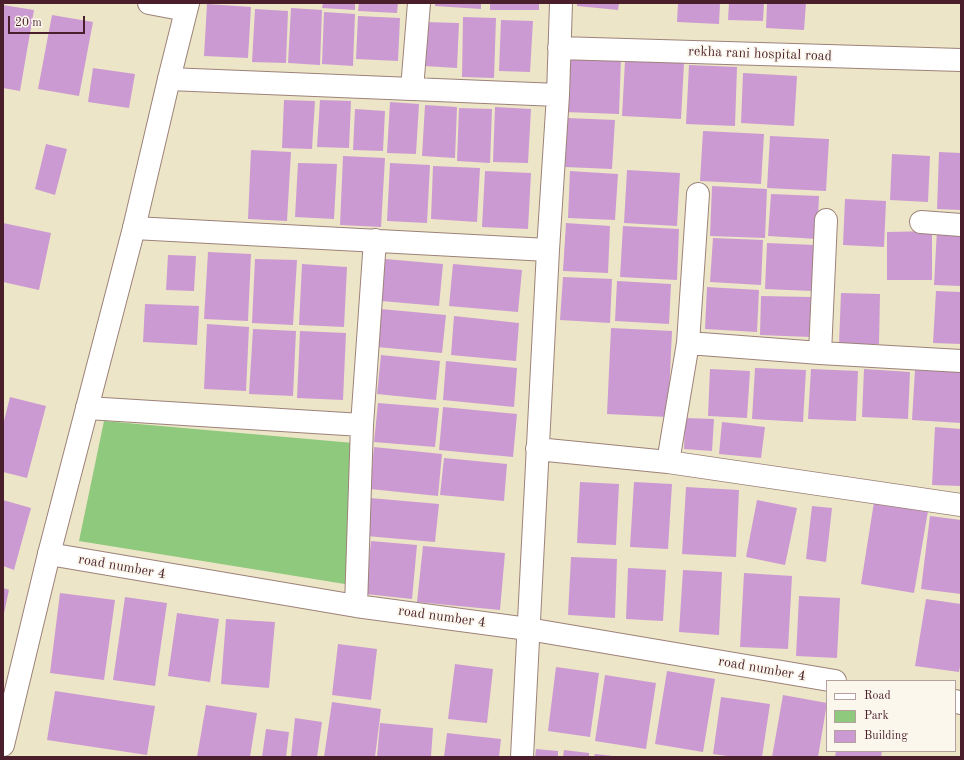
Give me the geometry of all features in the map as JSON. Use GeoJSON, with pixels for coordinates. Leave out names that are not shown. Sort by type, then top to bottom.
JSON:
{"type":"FeatureCollection","features":[{"type":"Feature","properties":{"kind":"street"},"geometry":{"type":"LineString","coordinates":[[3,745],[49,554],[134,228],[168,79],[187,6],[149,3]]}},
{"type":"Feature","properties":{"kind":"street"},"geometry":{"type":"LineString","coordinates":[[412,89],[419,3]]}},
{"type":"Feature","properties":{"kind":"street"},"geometry":{"type":"LineString","coordinates":[[522,757],[537,449],[558,95],[561,3]]}},
{"type":"Feature","properties":{"kind":"street","name":"rekha rani hospital road"},"geometry":{"type":"LineString","coordinates":[[559,48],[961,60]]}},
{"type":"Feature","properties":{"kind":"street"},"geometry":{"type":"LineString","coordinates":[[168,79],[558,95]]}},
{"type":"Feature","properties":{"kind":"street"},"geometry":{"type":"LineString","coordinates":[[668,462],[688,343],[698,194]]}},
{"type":"Feature","properties":{"kind":"street"},"geometry":{"type":"LineString","coordinates":[[820,353],[826,220]]}},
{"type":"Feature","properties":{"kind":"street"},"geometry":{"type":"LineString","coordinates":[[921,222],[961,225]]}},
{"type":"Feature","properties":{"kind":"street"},"geometry":{"type":"LineString","coordinates":[[134,228],[548,250]]}},
{"type":"Feature","properties":{"kind":"street"},"geometry":{"type":"LineString","coordinates":[[356,606],[362,425],[375,240]]}},
{"type":"Feature","properties":{"kind":"street"},"geometry":{"type":"LineString","coordinates":[[688,343],[820,353],[961,361]]}},
{"type":"Feature","properties":{"kind":"street"},"geometry":{"type":"LineString","coordinates":[[87,408],[362,425]]}},
{"type":"Feature","properties":{"kind":"street"},"geometry":{"type":"LineString","coordinates":[[537,449],[668,462],[961,504]]}},
{"type":"Feature","properties":{"kind":"street","name":"road number 4"},"geometry":{"type":"LineString","coordinates":[[49,554],[356,606],[528,629],[829,680]]}},
{"type":"Feature","properties":{"kind":"green space"},"geometry":{"type":"Polygon","coordinates":[[[104,421],[365,444],[351,585],[79,541],[104,421]]]}},
{"type":"Feature","properties":{"kind":"building"},"geometry":{"type":"Polygon","coordinates":[[[323,3],[355,3],[355,10],[322,8],[323,3]]]}},
{"type":"Feature","properties":{"kind":"building"},"geometry":{"type":"Polygon","coordinates":[[[359,3],[398,3],[397,13],[358,11],[359,3]]]}},
{"type":"Feature","properties":{"kind":"building"},"geometry":{"type":"Polygon","coordinates":[[[435,3],[481,3],[481,9],[435,6],[435,3]]]}},
{"type":"Feature","properties":{"kind":"building"},"geometry":{"type":"Polygon","coordinates":[[[490,3],[539,3],[539,10],[490,10],[490,3]]]}},
{"type":"Feature","properties":{"kind":"building"},"geometry":{"type":"Polygon","coordinates":[[[577,3],[619,3],[618,10],[577,6],[577,3]]]}},
{"type":"Feature","properties":{"kind":"building"},"geometry":{"type":"Polygon","coordinates":[[[678,3],[720,3],[719,24],[677,22],[678,3]]]}},
{"type":"Feature","properties":{"kind":"building"},"geometry":{"type":"Polygon","coordinates":[[[729,3],[764,3],[763,21],[728,20],[729,3]]]}},
{"type":"Feature","properties":{"kind":"building"},"geometry":{"type":"Polygon","coordinates":[[[767,3],[806,3],[804,30],[766,28],[767,3]]]}},
{"type":"Feature","properties":{"kind":"building"},"geometry":{"type":"Polygon","coordinates":[[[207,4],[251,7],[248,58],[204,56],[207,4]]]}},
{"type":"Feature","properties":{"kind":"building"},"geometry":{"type":"Polygon","coordinates":[[[3,5],[34,10],[20,91],[3,88],[3,5]]]}},
{"type":"Feature","properties":{"kind":"building"},"geometry":{"type":"Polygon","coordinates":[[[291,8],[322,10],[320,65],[288,63],[291,8]]]}},
{"type":"Feature","properties":{"kind":"building"},"geometry":{"type":"Polygon","coordinates":[[[255,9],[288,11],[286,63],[252,62],[255,9]]]}},
{"type":"Feature","properties":{"kind":"building"},"geometry":{"type":"Polygon","coordinates":[[[324,12],[355,14],[353,66],[322,64],[324,12]]]}},
{"type":"Feature","properties":{"kind":"building"},"geometry":{"type":"Polygon","coordinates":[[[52,15],[93,22],[79,96],[38,89],[52,15]]]}},
{"type":"Feature","properties":{"kind":"building"},"geometry":{"type":"Polygon","coordinates":[[[358,16],[400,18],[398,61],[356,59],[358,16]]]}},
{"type":"Feature","properties":{"kind":"building"},"geometry":{"type":"Polygon","coordinates":[[[463,17],[496,18],[494,78],[462,77],[463,17]]]}},
{"type":"Feature","properties":{"kind":"building"},"geometry":{"type":"Polygon","coordinates":[[[501,20],[533,21],[530,72],[499,71],[501,20]]]}},
{"type":"Feature","properties":{"kind":"building"},"geometry":{"type":"Polygon","coordinates":[[[425,22],[459,23],[457,68],[424,66],[425,22]]]}},
{"type":"Feature","properties":{"kind":"building"},"geometry":{"type":"Polygon","coordinates":[[[567,55],[621,58],[619,114],[564,112],[567,55]]]}},
{"type":"Feature","properties":{"kind":"building"},"geometry":{"type":"Polygon","coordinates":[[[625,61],[684,63],[681,119],[622,116],[625,61]]]}},
{"type":"Feature","properties":{"kind":"building"},"geometry":{"type":"Polygon","coordinates":[[[689,65],[737,67],[735,126],[686,124],[689,65]]]}},
{"type":"Feature","properties":{"kind":"building"},"geometry":{"type":"Polygon","coordinates":[[[93,68],[135,74],[129,108],[88,102],[93,68]]]}},
{"type":"Feature","properties":{"kind":"building"},"geometry":{"type":"Polygon","coordinates":[[[743,73],[797,76],[794,126],[741,123],[743,73]]]}},
{"type":"Feature","properties":{"kind":"building"},"geometry":{"type":"Polygon","coordinates":[[[284,100],[315,101],[312,149],[282,148],[284,100]]]}},
{"type":"Feature","properties":{"kind":"building"},"geometry":{"type":"Polygon","coordinates":[[[320,100],[351,101],[349,148],[317,147],[320,100]]]}},
{"type":"Feature","properties":{"kind":"building"},"geometry":{"type":"Polygon","coordinates":[[[390,102],[419,104],[416,154],[387,153],[390,102]]]}},
{"type":"Feature","properties":{"kind":"building"},"geometry":{"type":"Polygon","coordinates":[[[425,105],[457,107],[455,158],[422,156],[425,105]]]}},
{"type":"Feature","properties":{"kind":"building"},"geometry":{"type":"Polygon","coordinates":[[[495,107],[531,109],[528,163],[493,162],[495,107]]]}},
{"type":"Feature","properties":{"kind":"building"},"geometry":{"type":"Polygon","coordinates":[[[459,108],[492,109],[490,163],[457,161],[459,108]]]}},
{"type":"Feature","properties":{"kind":"building"},"geometry":{"type":"Polygon","coordinates":[[[355,109],[385,111],[383,151],[353,150],[355,109]]]}},
{"type":"Feature","properties":{"kind":"building"},"geometry":{"type":"Polygon","coordinates":[[[567,118],[615,120],[612,169],[565,167],[567,118]]]}},
{"type":"Feature","properties":{"kind":"building"},"geometry":{"type":"Polygon","coordinates":[[[703,131],[764,134],[761,184],[700,181],[703,131]]]}},
{"type":"Feature","properties":{"kind":"building"},"geometry":{"type":"Polygon","coordinates":[[[770,136],[829,139],[826,191],[767,188],[770,136]]]}},
{"type":"Feature","properties":{"kind":"building"},"geometry":{"type":"Polygon","coordinates":[[[46,144],[67,149],[55,195],[35,189],[46,144]]]}},
{"type":"Feature","properties":{"kind":"building"},"geometry":{"type":"Polygon","coordinates":[[[251,150],[291,152],[287,221],[248,219],[251,150]]]}},
{"type":"Feature","properties":{"kind":"building"},"geometry":{"type":"Polygon","coordinates":[[[939,152],[961,153],[961,210],[937,209],[939,152]]]}},
{"type":"Feature","properties":{"kind":"building"},"geometry":{"type":"Polygon","coordinates":[[[892,154],[930,156],[928,202],[890,200],[892,154]]]}},
{"type":"Feature","properties":{"kind":"building"},"geometry":{"type":"Polygon","coordinates":[[[343,156],[385,158],[381,227],[340,225],[343,156]]]}},
{"type":"Feature","properties":{"kind":"building"},"geometry":{"type":"Polygon","coordinates":[[[298,163],[337,164],[334,219],[295,217],[298,163]]]}},
{"type":"Feature","properties":{"kind":"building"},"geometry":{"type":"Polygon","coordinates":[[[390,163],[430,165],[427,223],[387,221],[390,163]]]}},
{"type":"Feature","properties":{"kind":"building"},"geometry":{"type":"Polygon","coordinates":[[[433,166],[480,168],[477,222],[431,219],[433,166]]]}},
{"type":"Feature","properties":{"kind":"building"},"geometry":{"type":"Polygon","coordinates":[[[627,170],[680,173],[677,226],[624,223],[627,170]]]}},
{"type":"Feature","properties":{"kind":"building"},"geometry":{"type":"Polygon","coordinates":[[[485,171],[531,173],[528,229],[482,227],[485,171]]]}},
{"type":"Feature","properties":{"kind":"building"},"geometry":{"type":"Polygon","coordinates":[[[570,171],[618,174],[615,220],[568,218],[570,171]]]}},
{"type":"Feature","properties":{"kind":"building"},"geometry":{"type":"Polygon","coordinates":[[[712,186],[767,189],[765,238],[710,236],[712,186]]]}},
{"type":"Feature","properties":{"kind":"building"},"geometry":{"type":"Polygon","coordinates":[[[771,194],[819,196],[817,239],[768,236],[771,194]]]}},
{"type":"Feature","properties":{"kind":"building"},"geometry":{"type":"Polygon","coordinates":[[[845,199],[886,201],[884,247],[843,245],[845,199]]]}},
{"type":"Feature","properties":{"kind":"building"},"geometry":{"type":"Polygon","coordinates":[[[3,223],[51,233],[39,290],[3,282],[3,223]]]}},
{"type":"Feature","properties":{"kind":"building"},"geometry":{"type":"Polygon","coordinates":[[[566,223],[610,226],[608,273],[563,271],[566,223]]]}},
{"type":"Feature","properties":{"kind":"building"},"geometry":{"type":"Polygon","coordinates":[[[623,226],[679,229],[677,280],[620,277],[623,226]]]}},
{"type":"Feature","properties":{"kind":"building"},"geometry":{"type":"Polygon","coordinates":[[[937,229],[961,231],[961,286],[934,285],[937,229]]]}},
{"type":"Feature","properties":{"kind":"building"},"geometry":{"type":"Polygon","coordinates":[[[932,231],[932,280],[887,280],[887,232],[932,231]]]}},
{"type":"Feature","properties":{"kind":"building"},"geometry":{"type":"Polygon","coordinates":[[[713,238],[763,240],[761,285],[710,282],[713,238]]]}},
{"type":"Feature","properties":{"kind":"building"},"geometry":{"type":"Polygon","coordinates":[[[767,243],[815,245],[812,291],[765,289],[767,243]]]}},
{"type":"Feature","properties":{"kind":"building"},"geometry":{"type":"Polygon","coordinates":[[[208,252],[251,254],[248,321],[204,319],[208,252]]]}},
{"type":"Feature","properties":{"kind":"building"},"geometry":{"type":"Polygon","coordinates":[[[168,255],[196,256],[194,291],[166,290],[168,255]]]}},
{"type":"Feature","properties":{"kind":"building"},"geometry":{"type":"Polygon","coordinates":[[[255,259],[297,260],[293,325],[252,323],[255,259]]]}},
{"type":"Feature","properties":{"kind":"building"},"geometry":{"type":"Polygon","coordinates":[[[385,259],[443,264],[439,306],[381,301],[385,259]]]}},
{"type":"Feature","properties":{"kind":"building"},"geometry":{"type":"Polygon","coordinates":[[[302,264],[347,267],[344,327],[299,325],[302,264]]]}},
{"type":"Feature","properties":{"kind":"building"},"geometry":{"type":"Polygon","coordinates":[[[453,264],[522,270],[518,312],[449,306],[453,264]]]}},
{"type":"Feature","properties":{"kind":"building"},"geometry":{"type":"Polygon","coordinates":[[[563,277],[612,279],[610,323],[560,320],[563,277]]]}},
{"type":"Feature","properties":{"kind":"building"},"geometry":{"type":"Polygon","coordinates":[[[617,281],[671,284],[669,324],[615,321],[617,281]]]}},
{"type":"Feature","properties":{"kind":"building"},"geometry":{"type":"Polygon","coordinates":[[[707,287],[759,290],[757,332],[705,329],[707,287]]]}},
{"type":"Feature","properties":{"kind":"building"},"geometry":{"type":"Polygon","coordinates":[[[936,291],[961,292],[961,344],[933,343],[936,291]]]}},
{"type":"Feature","properties":{"kind":"building"},"geometry":{"type":"Polygon","coordinates":[[[841,293],[880,294],[879,344],[839,344],[841,293]]]}},
{"type":"Feature","properties":{"kind":"building"},"geometry":{"type":"Polygon","coordinates":[[[761,296],[811,297],[810,337],[760,335],[761,296]]]}},
{"type":"Feature","properties":{"kind":"building"},"geometry":{"type":"Polygon","coordinates":[[[145,304],[199,306],[197,345],[143,342],[145,304]]]}},
{"type":"Feature","properties":{"kind":"building"},"geometry":{"type":"Polygon","coordinates":[[[381,309],[446,315],[442,353],[377,347],[381,309]]]}},
{"type":"Feature","properties":{"kind":"building"},"geometry":{"type":"Polygon","coordinates":[[[454,316],[519,323],[516,361],[451,355],[454,316]]]}},
{"type":"Feature","properties":{"kind":"building"},"geometry":{"type":"Polygon","coordinates":[[[207,324],[249,327],[246,391],[204,389],[207,324]]]}},
{"type":"Feature","properties":{"kind":"building"},"geometry":{"type":"Polygon","coordinates":[[[611,328],[672,331],[668,417],[607,414],[611,328]]]}},
{"type":"Feature","properties":{"kind":"building"},"geometry":{"type":"Polygon","coordinates":[[[253,329],[296,331],[293,396],[249,394],[253,329]]]}},
{"type":"Feature","properties":{"kind":"building"},"geometry":{"type":"Polygon","coordinates":[[[300,331],[346,333],[343,400],[297,398],[300,331]]]}},
{"type":"Feature","properties":{"kind":"building"},"geometry":{"type":"Polygon","coordinates":[[[381,355],[440,361],[436,400],[377,394],[381,355]]]}},
{"type":"Feature","properties":{"kind":"building"},"geometry":{"type":"Polygon","coordinates":[[[446,361],[517,368],[514,407],[443,400],[446,361]]]}},
{"type":"Feature","properties":{"kind":"building"},"geometry":{"type":"Polygon","coordinates":[[[755,368],[806,370],[803,422],[752,419],[755,368]]]}},
{"type":"Feature","properties":{"kind":"building"},"geometry":{"type":"Polygon","coordinates":[[[710,369],[750,371],[747,418],[708,416],[710,369]]]}},
{"type":"Feature","properties":{"kind":"building"},"geometry":{"type":"Polygon","coordinates":[[[811,369],[858,371],[856,421],[808,419],[811,369]]]}},
{"type":"Feature","properties":{"kind":"building"},"geometry":{"type":"Polygon","coordinates":[[[864,369],[910,372],[908,419],[862,417],[864,369]]]}},
{"type":"Feature","properties":{"kind":"building"},"geometry":{"type":"Polygon","coordinates":[[[915,370],[961,372],[961,423],[912,420],[915,370]]]}},
{"type":"Feature","properties":{"kind":"building"},"geometry":{"type":"Polygon","coordinates":[[[10,397],[46,406],[27,478],[3,472],[3,425],[10,397]]]}},
{"type":"Feature","properties":{"kind":"building"},"geometry":{"type":"Polygon","coordinates":[[[378,403],[439,408],[435,447],[374,442],[378,403]]]}},
{"type":"Feature","properties":{"kind":"building"},"geometry":{"type":"Polygon","coordinates":[[[443,407],[517,414],[513,457],[439,450],[443,407]]]}},
{"type":"Feature","properties":{"kind":"building"},"geometry":{"type":"Polygon","coordinates":[[[685,418],[714,419],[712,451],[684,449],[685,418]]]}},
{"type":"Feature","properties":{"kind":"building"},"geometry":{"type":"Polygon","coordinates":[[[722,422],[765,427],[761,458],[719,454],[722,422]]]}},
{"type":"Feature","properties":{"kind":"building"},"geometry":{"type":"Polygon","coordinates":[[[935,427],[961,429],[961,486],[932,485],[935,427]]]}},
{"type":"Feature","properties":{"kind":"building"},"geometry":{"type":"Polygon","coordinates":[[[374,447],[442,454],[438,496],[370,489],[374,447]]]}},
{"type":"Feature","properties":{"kind":"building"},"geometry":{"type":"Polygon","coordinates":[[[444,458],[507,464],[504,501],[440,495],[444,458]]]}},
{"type":"Feature","properties":{"kind":"building"},"geometry":{"type":"Polygon","coordinates":[[[580,482],[619,484],[616,545],[577,543],[580,482]]]}},
{"type":"Feature","properties":{"kind":"building"},"geometry":{"type":"Polygon","coordinates":[[[634,482],[672,484],[668,549],[630,547],[634,482]]]}},
{"type":"Feature","properties":{"kind":"building"},"geometry":{"type":"Polygon","coordinates":[[[686,487],[739,490],[736,557],[682,554],[686,487]]]}},
{"type":"Feature","properties":{"kind":"building"},"geometry":{"type":"Polygon","coordinates":[[[370,498],[439,504],[435,542],[366,536],[370,498]]]}},
{"type":"Feature","properties":{"kind":"building"},"geometry":{"type":"Polygon","coordinates":[[[3,500],[31,508],[14,570],[3,566],[3,500]]]}},
{"type":"Feature","properties":{"kind":"building"},"geometry":{"type":"Polygon","coordinates":[[[757,500],[797,508],[785,565],[746,557],[757,500]]]}},
{"type":"Feature","properties":{"kind":"building"},"geometry":{"type":"Polygon","coordinates":[[[874,502],[928,511],[914,593],[861,584],[874,502]]]}},
{"type":"Feature","properties":{"kind":"building"},"geometry":{"type":"Polygon","coordinates":[[[812,506],[832,508],[826,562],[806,559],[812,506]]]}},
{"type":"Feature","properties":{"kind":"building"},"geometry":{"type":"Polygon","coordinates":[[[930,516],[961,520],[961,594],[921,589],[930,516]]]}},
{"type":"Feature","properties":{"kind":"building"},"geometry":{"type":"Polygon","coordinates":[[[371,541],[417,545],[412,599],[366,594],[371,541]]]}},
{"type":"Feature","properties":{"kind":"building"},"geometry":{"type":"Polygon","coordinates":[[[423,546],[505,553],[500,610],[417,602],[423,546]]]}},
{"type":"Feature","properties":{"kind":"building"},"geometry":{"type":"Polygon","coordinates":[[[571,557],[617,559],[615,618],[568,615],[571,557]]]}},
{"type":"Feature","properties":{"kind":"building"},"geometry":{"type":"Polygon","coordinates":[[[628,568],[666,570],[663,621],[626,619],[628,568]]]}},
{"type":"Feature","properties":{"kind":"building"},"geometry":{"type":"Polygon","coordinates":[[[683,570],[722,572],[719,635],[679,632],[683,570]]]}},
{"type":"Feature","properties":{"kind":"building"},"geometry":{"type":"Polygon","coordinates":[[[744,573],[792,576],[788,649],[740,647],[744,573]]]}},
{"type":"Feature","properties":{"kind":"building"},"geometry":{"type":"Polygon","coordinates":[[[3,588],[9,590],[4,613],[3,613],[3,588]]]}},
{"type":"Feature","properties":{"kind":"building"},"geometry":{"type":"Polygon","coordinates":[[[60,593],[115,600],[104,680],[50,673],[60,593]]]}},
{"type":"Feature","properties":{"kind":"building"},"geometry":{"type":"Polygon","coordinates":[[[799,596],[840,598],[837,658],[796,656],[799,596]]]}},
{"type":"Feature","properties":{"kind":"building"},"geometry":{"type":"Polygon","coordinates":[[[125,597],[167,603],[155,686],[113,680],[125,597]]]}},
{"type":"Feature","properties":{"kind":"building"},"geometry":{"type":"Polygon","coordinates":[[[926,599],[961,604],[961,661],[959,672],[915,666],[926,599]]]}},
{"type":"Feature","properties":{"kind":"building"},"geometry":{"type":"Polygon","coordinates":[[[177,613],[219,619],[210,682],[168,676],[177,613]]]}},
{"type":"Feature","properties":{"kind":"building"},"geometry":{"type":"Polygon","coordinates":[[[226,619],[275,622],[269,688],[221,684],[226,619]]]}},
{"type":"Feature","properties":{"kind":"building"},"geometry":{"type":"Polygon","coordinates":[[[338,644],[377,649],[371,700],[332,695],[338,644]]]}},
{"type":"Feature","properties":{"kind":"building"},"geometry":{"type":"Polygon","coordinates":[[[455,664],[493,669],[487,723],[448,719],[455,664]]]}},
{"type":"Feature","properties":{"kind":"building"},"geometry":{"type":"Polygon","coordinates":[[[556,667],[599,673],[590,737],[548,731],[556,667]]]}},
{"type":"Feature","properties":{"kind":"building"},"geometry":{"type":"Polygon","coordinates":[[[667,671],[715,679],[703,752],[655,744],[667,671]]]}},
{"type":"Feature","properties":{"kind":"building"},"geometry":{"type":"Polygon","coordinates":[[[605,675],[656,683],[646,749],[595,741],[605,675]]]}},
{"type":"Feature","properties":{"kind":"building"},"geometry":{"type":"Polygon","coordinates":[[[55,691],[155,706],[147,755],[47,740],[55,691]]]}},
{"type":"Feature","properties":{"kind":"building"},"geometry":{"type":"Polygon","coordinates":[[[783,695],[826,703],[818,757],[772,757],[783,695]]]}},
{"type":"Feature","properties":{"kind":"building"},"geometry":{"type":"Polygon","coordinates":[[[721,697],[770,704],[762,757],[734,757],[713,754],[721,697]]]}},
{"type":"Feature","properties":{"kind":"building"},"geometry":{"type":"Polygon","coordinates":[[[332,702],[381,709],[375,757],[324,757],[332,702]]]}},
{"type":"Feature","properties":{"kind":"building"},"geometry":{"type":"Polygon","coordinates":[[[206,705],[257,713],[250,757],[197,757],[206,705]]]}},
{"type":"Feature","properties":{"kind":"building"},"geometry":{"type":"Polygon","coordinates":[[[295,718],[322,722],[317,757],[291,757],[295,718]]]}},
{"type":"Feature","properties":{"kind":"building"},"geometry":{"type":"Polygon","coordinates":[[[380,723],[433,728],[431,757],[377,757],[380,723]]]}},
{"type":"Feature","properties":{"kind":"building"},"geometry":{"type":"Polygon","coordinates":[[[266,729],[289,732],[286,757],[262,757],[266,729]]]}},
{"type":"Feature","properties":{"kind":"building"},"geometry":{"type":"Polygon","coordinates":[[[447,733],[501,739],[499,757],[444,757],[447,733]]]}},
{"type":"Feature","properties":{"kind":"building"},"geometry":{"type":"Polygon","coordinates":[[[536,749],[558,751],[558,757],[535,757],[536,749]]]}},
{"type":"Feature","properties":{"kind":"building"},"geometry":{"type":"Polygon","coordinates":[[[564,750],[589,753],[589,757],[563,757],[564,750]]]}},
{"type":"Feature","properties":{"kind":"building"},"geometry":{"type":"Polygon","coordinates":[[[836,752],[882,752],[881,757],[835,757],[836,752]]]}},
{"type":"Feature","properties":{"kind":"building"},"geometry":{"type":"Polygon","coordinates":[[[595,754],[613,756],[613,757],[594,757],[595,754]]]}}]}
